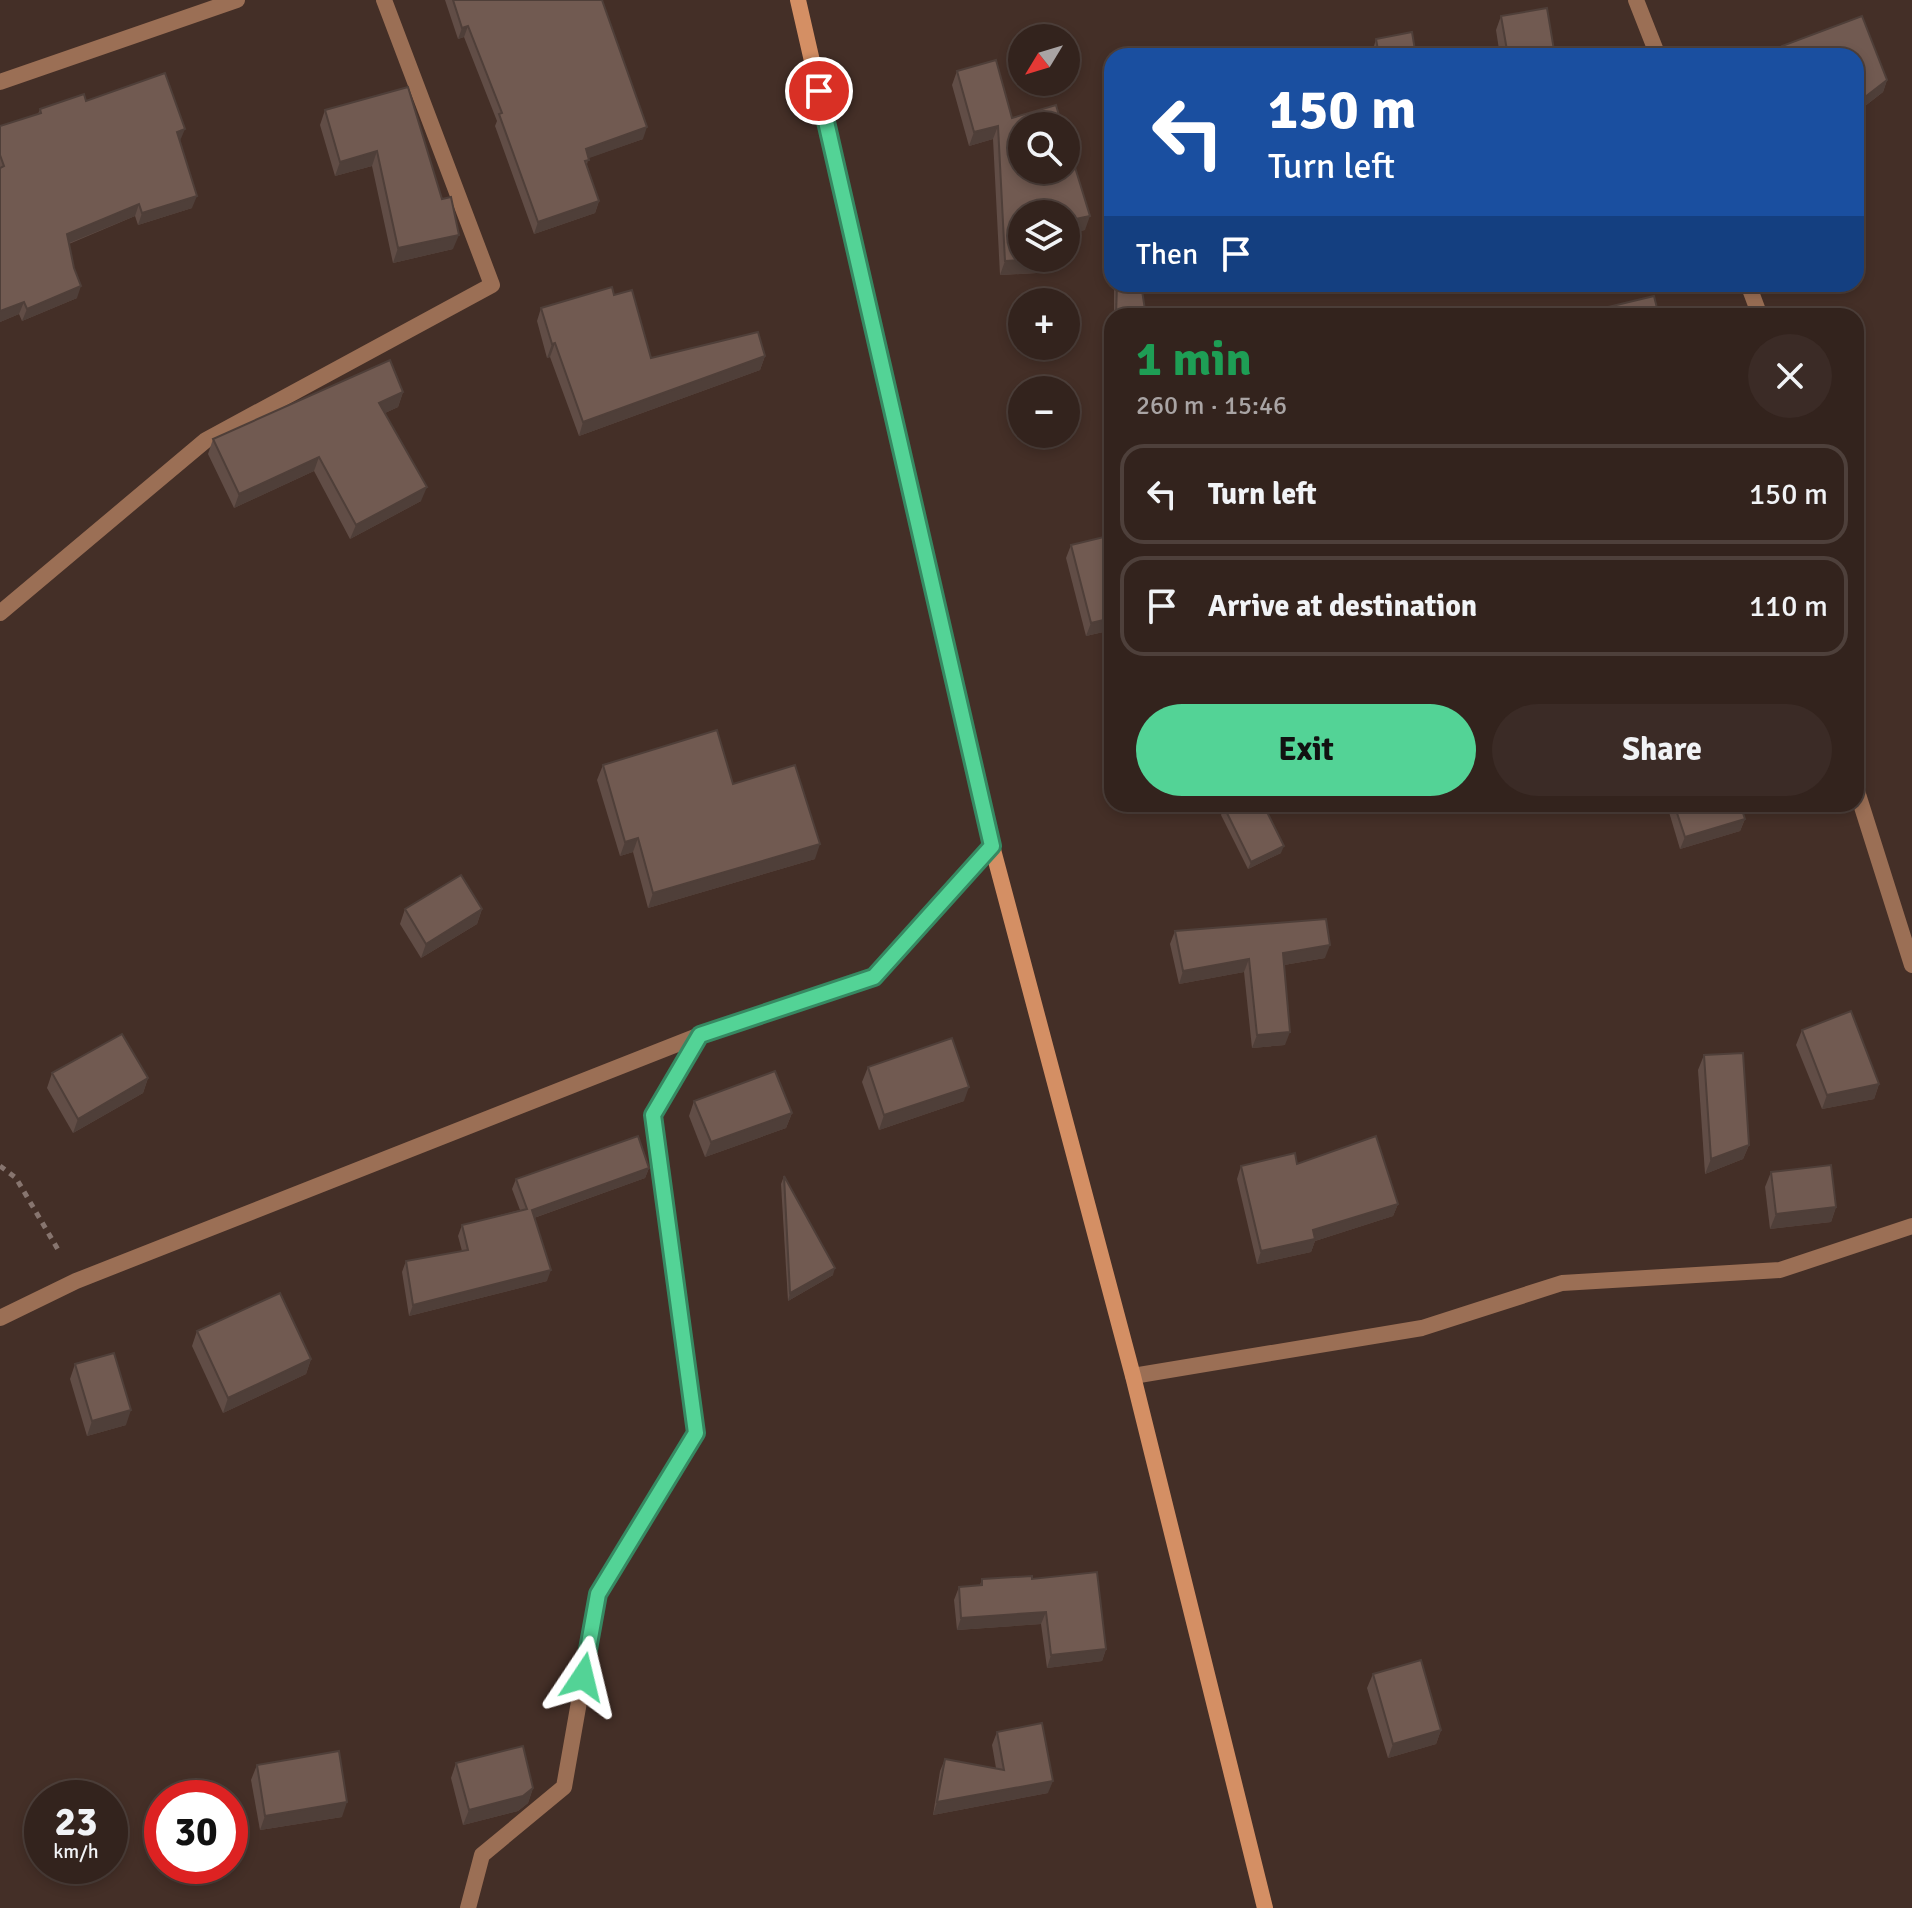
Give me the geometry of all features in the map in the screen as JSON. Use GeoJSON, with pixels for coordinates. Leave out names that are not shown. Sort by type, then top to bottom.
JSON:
{"type":"FeatureCollection","features":[{"type":"Feature","properties":{"kind":"street"},"geometry":{"type":"LineString","coordinates":[[0,82],[237,0]]}},
{"type":"Feature","properties":{"kind":"street"},"geometry":{"type":"LineString","coordinates":[[0,613],[206,440],[492,285],[384,0]]}},
{"type":"Feature","properties":{"kind":"street"},"geometry":{"type":"LineString","coordinates":[[798,0],[992,846],[1133,1376],[1265,1908]]}},
{"type":"Feature","properties":{"kind":"street"},"geometry":{"type":"LineString","coordinates":[[1636,0],[1655,48]]}},
{"type":"Feature","properties":{"kind":"street"},"geometry":{"type":"LineString","coordinates":[[1864,812],[1912,965]]}},
{"type":"Feature","properties":{"kind":"street"},"geometry":{"type":"LineString","coordinates":[[0,1318],[76,1281],[700,1035],[874,977],[992,846]]}},
{"type":"Feature","properties":{"kind":"street"},"geometry":{"type":"LineString","coordinates":[[468,1908],[482,1855],[564,1787],[598,1594],[696,1433],[653,1115],[700,1035]]}},
{"type":"Feature","properties":{"kind":"street"},"geometry":{"type":"LineString","coordinates":[[1133,1376],[1422,1328],[1562,1283],[1780,1270],[1912,1226]]}},
{"type":"Feature","properties":{"kind":"path"},"geometry":{"type":"LineString","coordinates":[[0,1166],[16,1178],[76,1281]]}},
{"type":"Feature","properties":{"kind":"building"},"geometry":{"type":"Polygon","coordinates":[[[453,0],[602,0],[647,127],[586,149],[589,160],[585,161],[599,201],[538,222],[499,114],[502,113],[468,26],[462,28],[453,0]]]}},
{"type":"Feature","properties":{"kind":"building"},"geometry":{"type":"Polygon","coordinates":[[[1547,8],[1554,48],[1507,48],[1501,16],[1547,8]]]}},
{"type":"Feature","properties":{"kind":"building"},"geometry":{"type":"Polygon","coordinates":[[[1862,16],[1887,80],[1864,98],[1864,48],[1782,46],[1862,16]]]}},
{"type":"Feature","properties":{"kind":"building"},"geometry":{"type":"Polygon","coordinates":[[[1412,32],[1415,48],[1378,48],[1376,39],[1412,32]]]}},
{"type":"Feature","properties":{"kind":"building"},"geometry":{"type":"Polygon","coordinates":[[[996,60],[1010,112],[1008,184],[1080,184],[1090,216],[1080,218],[1080,200],[1008,200],[1008,261],[1005,261],[998,126],[974,132],[957,71],[996,60]]]}},
{"type":"Feature","properties":{"kind":"building"},"geometry":{"type":"Polygon","coordinates":[[[165,73],[185,129],[177,132],[197,196],[142,213],[139,204],[67,234],[81,286],[27,309],[24,302],[0,311],[0,168],[4,166],[0,155],[0,126],[41,113],[40,109],[84,94],[86,101],[165,73]]]}},
{"type":"Feature","properties":{"kind":"building"},"geometry":{"type":"Polygon","coordinates":[[[408,87],[442,199],[451,197],[459,235],[398,248],[377,151],[340,162],[325,110],[408,87]]]}},
{"type":"Feature","properties":{"kind":"building"},"geometry":{"type":"Polygon","coordinates":[[[1056,105],[1058,112],[1032,112],[1056,105]]]}},
{"type":"Feature","properties":{"kind":"building"},"geometry":{"type":"Polygon","coordinates":[[[612,287],[614,295],[632,290],[651,358],[758,332],[765,356],[583,422],[541,308],[612,287]]]}},
{"type":"Feature","properties":{"kind":"building"},"geometry":{"type":"Polygon","coordinates":[[[1117,292],[1142,292],[1145,308],[1116,308],[1117,292]]]}},
{"type":"Feature","properties":{"kind":"building"},"geometry":{"type":"Polygon","coordinates":[[[1654,296],[1657,308],[1604,308],[1654,296]]]}},
{"type":"Feature","properties":{"kind":"building"},"geometry":{"type":"Polygon","coordinates":[[[390,360],[403,392],[379,403],[427,487],[356,525],[319,457],[239,494],[213,439],[390,360]]]}},
{"type":"Feature","properties":{"kind":"building"},"geometry":{"type":"Polygon","coordinates":[[[1104,537],[1104,620],[1091,623],[1071,545],[1104,537]]]}},
{"type":"Feature","properties":{"kind":"building"},"geometry":{"type":"Polygon","coordinates":[[[717,730],[733,784],[795,765],[820,844],[653,893],[638,838],[625,842],[603,765],[717,730]]]}},
{"type":"Feature","properties":{"kind":"building"},"geometry":{"type":"Polygon","coordinates":[[[1226,812],[1267,812],[1284,846],[1251,862],[1226,812]]]}},
{"type":"Feature","properties":{"kind":"building"},"geometry":{"type":"Polygon","coordinates":[[[1677,812],[1743,812],[1745,819],[1685,837],[1677,812]]]}},
{"type":"Feature","properties":{"kind":"building"},"geometry":{"type":"Polygon","coordinates":[[[461,875],[482,909],[426,944],[405,909],[461,875]]]}},
{"type":"Feature","properties":{"kind":"building"},"geometry":{"type":"Polygon","coordinates":[[[1326,919],[1330,945],[1283,953],[1290,1032],[1257,1035],[1249,959],[1183,971],[1175,931],[1326,919]]]}},
{"type":"Feature","properties":{"kind":"building"},"geometry":{"type":"Polygon","coordinates":[[[1851,1011],[1879,1084],[1827,1095],[1802,1030],[1851,1011]]]}},
{"type":"Feature","properties":{"kind":"building"},"geometry":{"type":"Polygon","coordinates":[[[122,1034],[148,1078],[78,1119],[52,1073],[122,1034]]]}},
{"type":"Feature","properties":{"kind":"building"},"geometry":{"type":"Polygon","coordinates":[[[952,1038],[969,1087],[884,1115],[868,1067],[952,1038]]]}},
{"type":"Feature","properties":{"kind":"building"},"geometry":{"type":"Polygon","coordinates":[[[1743,1053],[1749,1145],[1711,1159],[1704,1055],[1743,1053]]]}},
{"type":"Feature","properties":{"kind":"building"},"geometry":{"type":"Polygon","coordinates":[[[775,1071],[792,1113],[711,1142],[694,1101],[775,1071]]]}},
{"type":"Feature","properties":{"kind":"building"},"geometry":{"type":"Polygon","coordinates":[[[638,1136],[649,1168],[532,1210],[551,1270],[413,1305],[406,1261],[468,1250],[462,1225],[527,1209],[516,1179],[638,1136]]]}},
{"type":"Feature","properties":{"kind":"building"},"geometry":{"type":"Polygon","coordinates":[[[1376,1136],[1398,1204],[1313,1230],[1315,1239],[1261,1251],[1241,1166],[1295,1153],[1297,1164],[1376,1136]]]}},
{"type":"Feature","properties":{"kind":"building"},"geometry":{"type":"Polygon","coordinates":[[[1831,1165],[1836,1207],[1776,1214],[1771,1172],[1831,1165]]]}},
{"type":"Feature","properties":{"kind":"building"},"geometry":{"type":"Polygon","coordinates":[[[784,1176],[835,1268],[790,1293],[784,1176]]]}},
{"type":"Feature","properties":{"kind":"building"},"geometry":{"type":"Polygon","coordinates":[[[280,1293],[311,1359],[228,1398],[197,1331],[280,1293]]]}},
{"type":"Feature","properties":{"kind":"building"},"geometry":{"type":"Polygon","coordinates":[[[114,1353],[131,1410],[92,1421],[75,1364],[114,1353]]]}},
{"type":"Feature","properties":{"kind":"building"},"geometry":{"type":"Polygon","coordinates":[[[1097,1572],[1106,1649],[1051,1655],[1046,1612],[961,1618],[959,1587],[982,1585],[982,1579],[1032,1576],[1032,1579],[1097,1572]]]}},
{"type":"Feature","properties":{"kind":"building"},"geometry":{"type":"Polygon","coordinates":[[[1421,1660],[1441,1730],[1393,1744],[1373,1674],[1421,1660]]]}},
{"type":"Feature","properties":{"kind":"building"},"geometry":{"type":"Polygon","coordinates":[[[1042,1723],[1053,1781],[937,1802],[945,1759],[1004,1770],[997,1732],[1042,1723]]]}},
{"type":"Feature","properties":{"kind":"building"},"geometry":{"type":"Polygon","coordinates":[[[523,1746],[533,1788],[523,1796],[469,1810],[456,1763],[523,1746]]]}},
{"type":"Feature","properties":{"kind":"building"},"geometry":{"type":"Polygon","coordinates":[[[339,1751],[347,1802],[265,1816],[257,1765],[339,1751]]]}},
{"type":"Feature","properties":{"kind":"route"},"geometry":{"type":"LineString","coordinates":[[583,1677],[598,1594],[696,1433],[653,1115],[700,1035],[874,977],[992,846],[819,91]]}}]}
